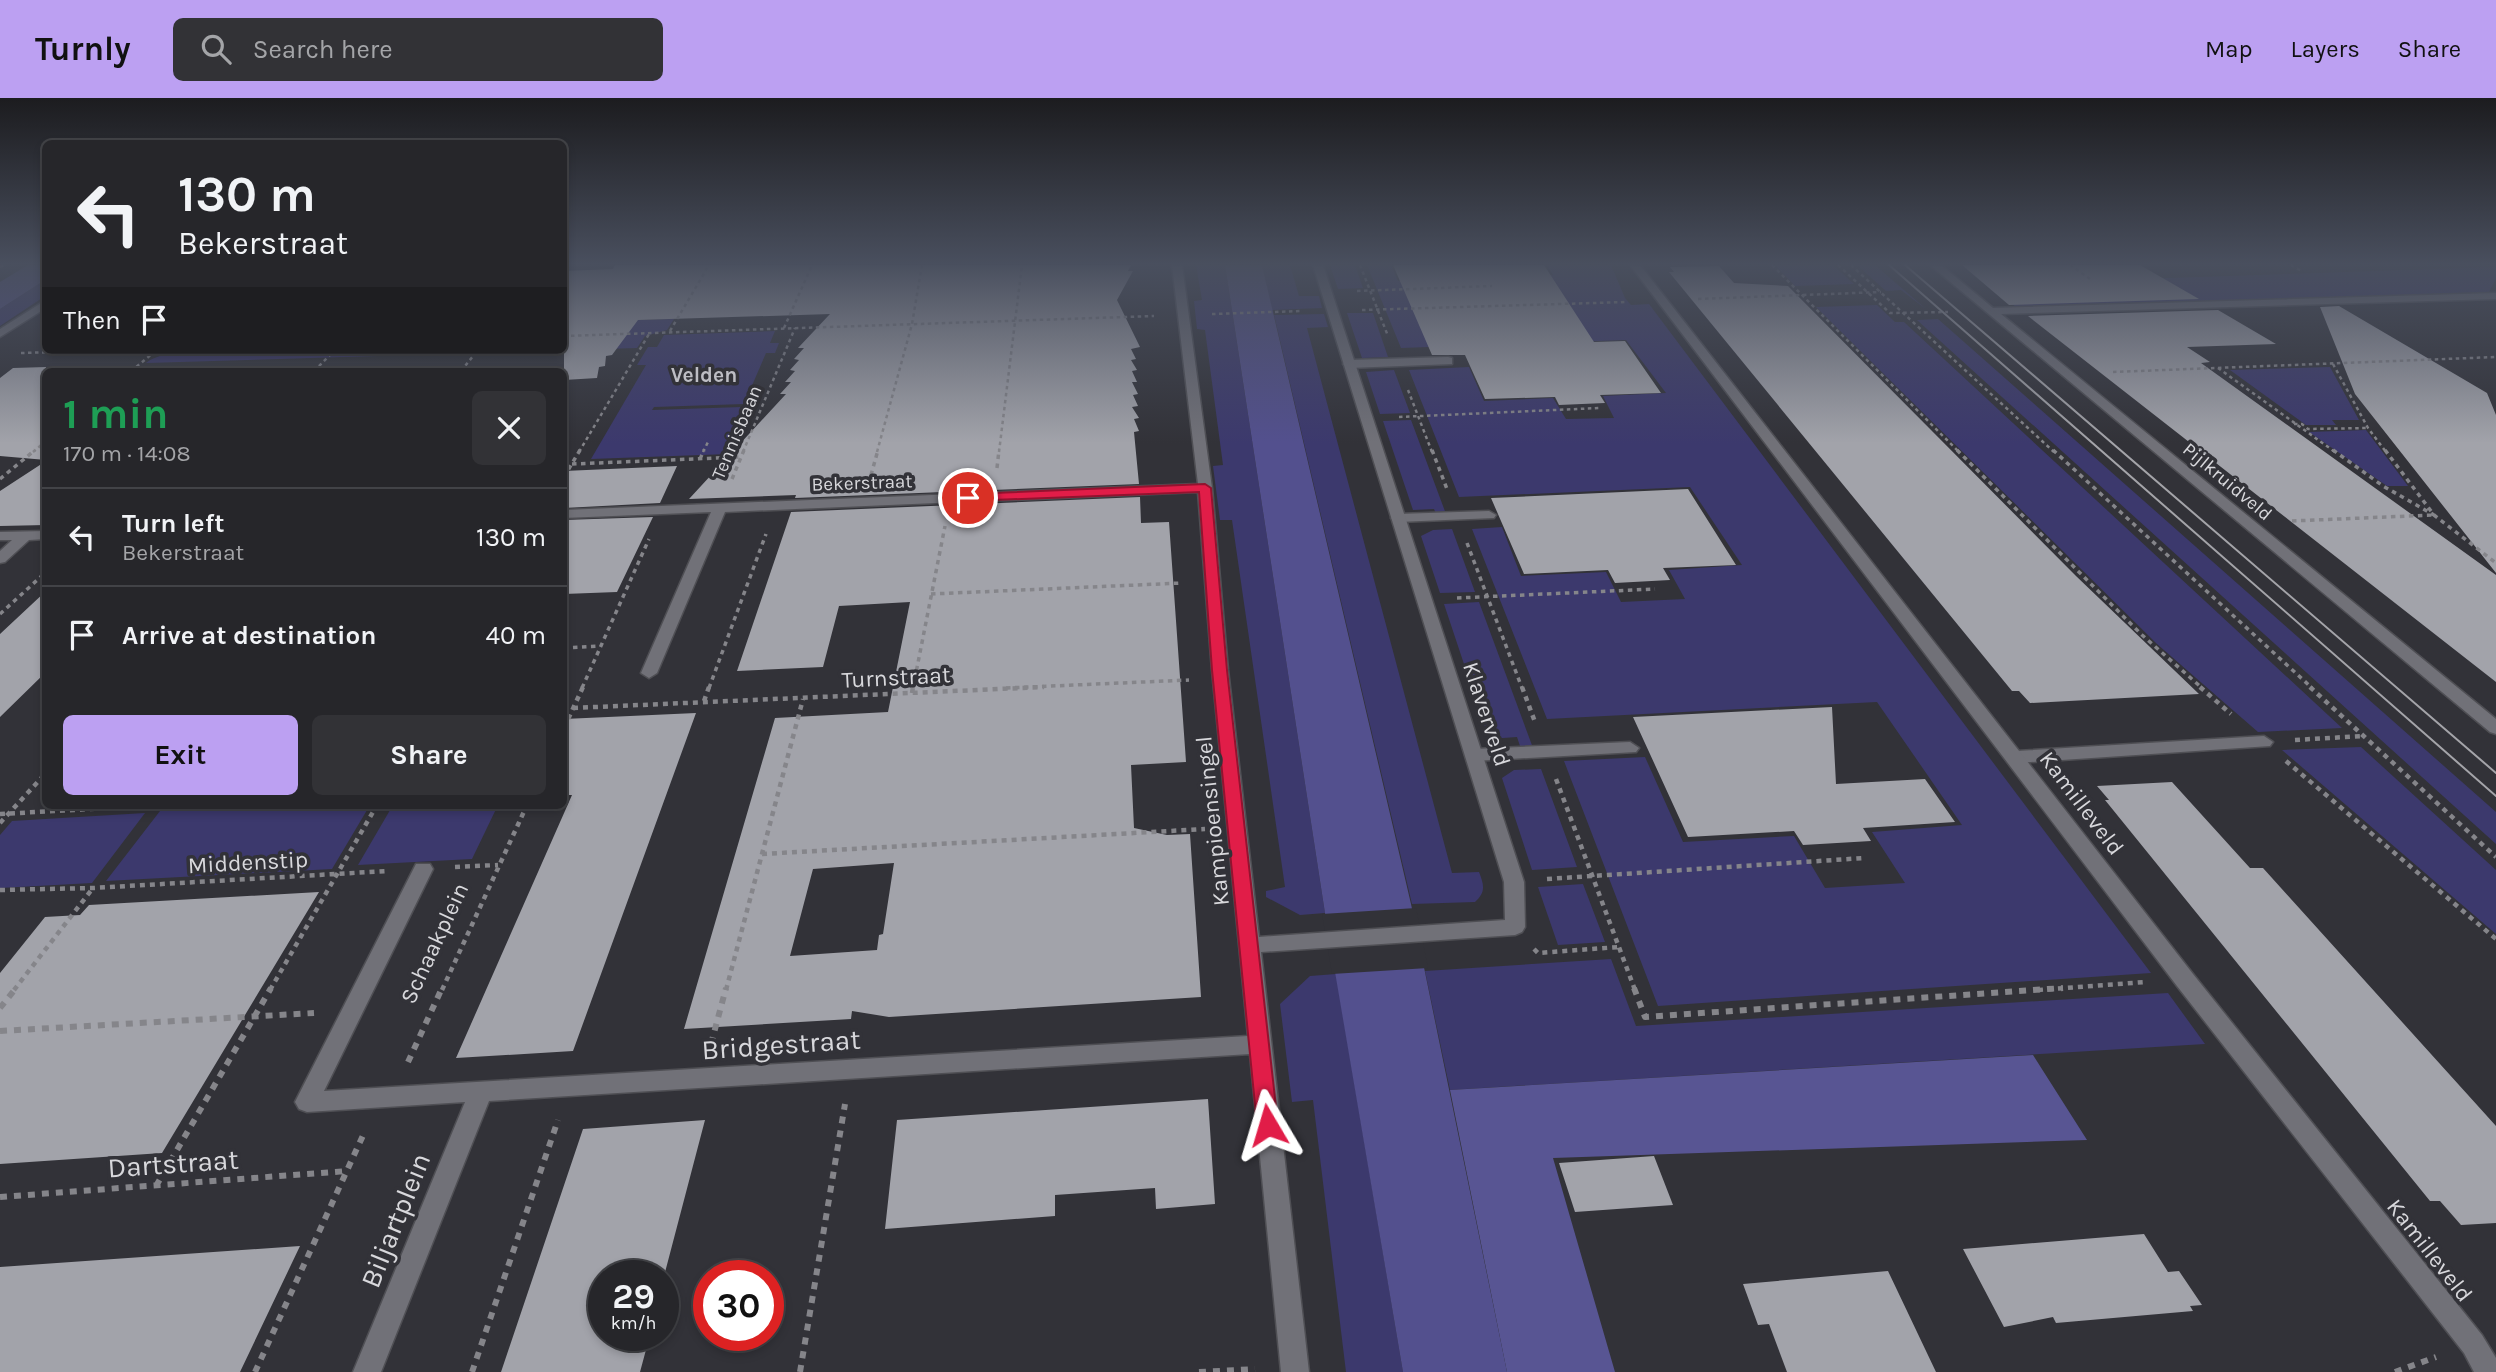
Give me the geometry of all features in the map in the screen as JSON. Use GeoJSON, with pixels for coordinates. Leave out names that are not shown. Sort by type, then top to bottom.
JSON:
{"type":"FeatureCollection","features":[{"type":"Feature","properties":{"kind":"street","name":"Kampioensingel"},"geometry":{"type":"LineString","coordinates":[[1185,324],[1205,488],[1221,679],[1258,1044],[1295,1369]]}},
{"type":"Feature","properties":{"kind":"street","name":"Klaverveld"},"geometry":{"type":"LineString","coordinates":[[1336,324],[1514,882],[1515,927]]}},
{"type":"Feature","properties":{"kind":"street","name":"Kamilleveld"},"geometry":{"type":"LineString","coordinates":[[1682,324],[2017,757],[2193,990],[2473,1345],[2489,1372]]}},
{"type":"Feature","properties":{"kind":"street","name":"Pijlkruidveld"},"geometry":{"type":"LineString","coordinates":[[2007,324],[2496,728]]}},
{"type":"Feature","properties":{"kind":"street"},"geometry":{"type":"LineString","coordinates":[[1349,365],[1448,361]]}},
{"type":"Feature","properties":{"kind":"street","name":"Bekerstraat"},"geometry":{"type":"LineString","coordinates":[[567,514],[1205,488]]}},
{"type":"Feature","properties":{"kind":"street"},"geometry":{"type":"LineString","coordinates":[[649,673],[720,507]]}},
{"type":"Feature","properties":{"kind":"street"},"geometry":{"type":"LineString","coordinates":[[1398,518],[1489,515]]}},
{"type":"Feature","properties":{"kind":"street"},"geometry":{"type":"LineString","coordinates":[[0,559],[26,535]]}},
{"type":"Feature","properties":{"kind":"street"},"geometry":{"type":"LineString","coordinates":[[0,536],[42,535]]}},
{"type":"Feature","properties":{"kind":"street"},"geometry":{"type":"LineString","coordinates":[[2017,757],[2264,742]]}},
{"type":"Feature","properties":{"kind":"street"},"geometry":{"type":"LineString","coordinates":[[1474,755],[1630,748]]}},
{"type":"Feature","properties":{"kind":"street","name":"Schaakplein"},"geometry":{"type":"LineString","coordinates":[[307,1102],[423,869]]}},
{"type":"Feature","properties":{"kind":"street"},"geometry":{"type":"LineString","coordinates":[[1250,945],[1515,927]]}},
{"type":"Feature","properties":{"kind":"street","name":"Bridgestraat"},"geometry":{"type":"LineString","coordinates":[[307,1102],[1258,1044]]}},
{"type":"Feature","properties":{"kind":"street","name":"Biljartplein"},"geometry":{"type":"LineString","coordinates":[[367,1372],[481,1092]]}},
{"type":"Feature","properties":{"kind":"path"},"geometry":{"type":"LineString","coordinates":[[669,332],[674,324]]}},
{"type":"Feature","properties":{"kind":"path"},"geometry":{"type":"LineString","coordinates":[[567,336],[899,324]]}},
{"type":"Feature","properties":{"kind":"path"},"geometry":{"type":"LineString","coordinates":[[863,502],[912,324]]}},
{"type":"Feature","properties":{"kind":"path"},"geometry":{"type":"LineString","coordinates":[[994,496],[1015,324]]}},
{"type":"Feature","properties":{"kind":"path"},"geometry":{"type":"LineString","coordinates":[[1383,324],[1646,1017],[2139,983]]}},
{"type":"Feature","properties":{"kind":"path"},"geometry":{"type":"LineString","coordinates":[[1831,324],[2142,635],[2496,939]]}},
{"type":"Feature","properties":{"kind":"path"},"geometry":{"type":"LineString","coordinates":[[1915,324],[2496,857]]}},
{"type":"Feature","properties":{"kind":"path","name":"Tennisbaan"},"geometry":{"type":"LineString","coordinates":[[720,507],[794,328]]}},
{"type":"Feature","properties":{"kind":"path"},"geometry":{"type":"LineString","coordinates":[[567,472],[650,333]]}},
{"type":"Feature","properties":{"kind":"path"},"geometry":{"type":"LineString","coordinates":[[17,354],[42,353]]}},
{"type":"Feature","properties":{"kind":"path"},"geometry":{"type":"LineString","coordinates":[[135,368],[152,354]]}},
{"type":"Feature","properties":{"kind":"path"},"geometry":{"type":"LineString","coordinates":[[317,368],[331,354]]}},
{"type":"Feature","properties":{"kind":"path"},"geometry":{"type":"LineString","coordinates":[[463,368],[475,354]]}},
{"type":"Feature","properties":{"kind":"path"},"geometry":{"type":"LineString","coordinates":[[2067,373],[2496,357]]}},
{"type":"Feature","properties":{"kind":"path"},"geometry":{"type":"LineString","coordinates":[[2333,364],[2368,428],[2434,515]]}},
{"type":"Feature","properties":{"kind":"path"},"geometry":{"type":"LineString","coordinates":[[2218,368],[2383,486],[2434,515],[2496,563]]}},
{"type":"Feature","properties":{"kind":"path"},"geometry":{"type":"LineString","coordinates":[[1367,418],[1599,408]]}},
{"type":"Feature","properties":{"kind":"path"},"geometry":{"type":"LineString","coordinates":[[2294,424],[2302,424],[2308,429],[2368,428]]}},
{"type":"Feature","properties":{"kind":"path"},"geometry":{"type":"LineString","coordinates":[[700,459],[709,440]]}},
{"type":"Feature","properties":{"kind":"path"},"geometry":{"type":"LineString","coordinates":[[0,479],[42,444]]}},
{"type":"Feature","properties":{"kind":"path"},"geometry":{"type":"LineString","coordinates":[[572,464],[741,457]]}},
{"type":"Feature","properties":{"kind":"path"},"geometry":{"type":"LineString","coordinates":[[2247,522],[2434,515]]}},
{"type":"Feature","properties":{"kind":"path"},"geometry":{"type":"LineString","coordinates":[[912,693],[946,522]]}},
{"type":"Feature","properties":{"kind":"path"},"geometry":{"type":"LineString","coordinates":[[704,701],[768,531]]}},
{"type":"Feature","properties":{"kind":"path"},"geometry":{"type":"LineString","coordinates":[[567,721],[651,535]]}},
{"type":"Feature","properties":{"kind":"path"},"geometry":{"type":"LineString","coordinates":[[0,614],[42,576]]}},
{"type":"Feature","properties":{"kind":"path"},"geometry":{"type":"LineString","coordinates":[[931,594],[1213,582]]}},
{"type":"Feature","properties":{"kind":"path"},"geometry":{"type":"LineString","coordinates":[[1424,600],[1655,589]]}},
{"type":"Feature","properties":{"kind":"path"},"geometry":{"type":"LineString","coordinates":[[567,648],[599,646]]}},
{"type":"Feature","properties":{"kind":"path","name":"Turnstraat"},"geometry":{"type":"LineString","coordinates":[[573,708],[1221,679]]}},
{"type":"Feature","properties":{"kind":"path"},"geometry":{"type":"LineString","coordinates":[[701,1079],[803,699]]}},
{"type":"Feature","properties":{"kind":"path"},"geometry":{"type":"LineString","coordinates":[[2264,742],[2364,736]]}},
{"type":"Feature","properties":{"kind":"path"},"geometry":{"type":"LineString","coordinates":[[0,823],[42,777]]}},
{"type":"Feature","properties":{"kind":"path"},"geometry":{"type":"LineString","coordinates":[[0,814],[87,809]]}},
{"type":"Feature","properties":{"kind":"path"},"geometry":{"type":"LineString","coordinates":[[156,1185],[375,809]]}},
{"type":"Feature","properties":{"kind":"path","name":"Schaakplein"},"geometry":{"type":"LineString","coordinates":[[255,1372],[379,1098],[406,1065],[525,809]]}},
{"type":"Feature","properties":{"kind":"path"},"geometry":{"type":"LineString","coordinates":[[762,854],[1238,827]]}},
{"type":"Feature","properties":{"kind":"path"},"geometry":{"type":"LineString","coordinates":[[1514,882],[1864,859]]}},
{"type":"Feature","properties":{"kind":"path","name":"Middenstip"},"geometry":{"type":"LineString","coordinates":[[0,890],[86,886],[93,888],[498,865]]}},
{"type":"Feature","properties":{"kind":"path"},"geometry":{"type":"LineString","coordinates":[[0,1009],[93,888]]}},
{"type":"Feature","properties":{"kind":"path"},"geometry":{"type":"LineString","coordinates":[[1515,927],[1538,953],[1619,947]]}},
{"type":"Feature","properties":{"kind":"path"},"geometry":{"type":"LineString","coordinates":[[0,1031],[351,1011]]}},
{"type":"Feature","properties":{"kind":"path"},"geometry":{"type":"LineString","coordinates":[[800,1372],[851,1069]]}},
{"type":"Feature","properties":{"kind":"path"},"geometry":{"type":"LineString","coordinates":[[471,1372],[570,1086]]}},
{"type":"Feature","properties":{"kind":"path","name":"Dartstraat"},"geometry":{"type":"LineString","coordinates":[[0,1197],[348,1171]]}},
{"type":"Feature","properties":{"kind":"path"},"geometry":{"type":"LineString","coordinates":[[1199,1372],[1295,1369]]}},
{"type":"Feature","properties":{"kind":"shaded area"},"geometry":{"type":"Polygon","coordinates":[[[567,324],[671,324],[667,330],[645,336],[637,348],[567,350],[567,324]]]}},
{"type":"Feature","properties":{"kind":"shaded area"},"geometry":{"type":"Polygon","coordinates":[[[1197,324],[1234,324],[1325,913],[1300,915],[1266,897],[1266,891],[1285,887],[1232,520],[1220,520],[1213,466],[1223,465],[1205,330],[1197,329],[1197,324]]]}},
{"type":"Feature","properties":{"kind":"shaded area"},"geometry":{"type":"Polygon","coordinates":[[[1234,324],[1276,324],[1411,904],[1507,1372],[1403,1372],[1325,913],[1234,324]]]}},
{"type":"Feature","properties":{"kind":"shaded area"},"geometry":{"type":"Polygon","coordinates":[[[1276,324],[1327,324],[1328,327],[1307,328],[1452,873],[1479,872],[1482,881],[1481,895],[1475,902],[1412,904],[1276,324]]]}},
{"type":"Feature","properties":{"kind":"shaded area"},"geometry":{"type":"Polygon","coordinates":[[[1351,324],[1377,324],[1388,357],[1362,358],[1351,324]]]}},
{"type":"Feature","properties":{"kind":"shaded area"},"geometry":{"type":"Polygon","coordinates":[[[1391,324],[1664,324],[2151,973],[1658,1006],[1564,761],[1645,757],[1683,842],[1794,836],[1825,888],[1905,883],[1872,832],[1962,825],[1877,702],[1547,719],[1472,529],[1502,527],[1521,576],[1606,572],[1621,602],[1685,599],[1669,570],[1742,565],[1690,487],[1459,497],[1409,370],[1469,367],[1484,401],[1553,398],[1566,419],[1614,418],[1603,396],[1666,393],[1626,340],[1401,348],[1391,324]]]}},
{"type":"Feature","properties":{"kind":"shaded area"},"geometry":{"type":"Polygon","coordinates":[[[1834,324],[1907,324],[2342,728],[2258,732],[2157,644],[1834,324]]]}},
{"type":"Feature","properties":{"kind":"shaded area"},"geometry":{"type":"Polygon","coordinates":[[[1922,324],[1944,324],[2496,812],[2496,844],[1922,324]]]}},
{"type":"Feature","properties":{"kind":"shaded area"},"geometry":{"type":"Polygon","coordinates":[[[775,331],[770,343],[779,343],[775,353],[766,353],[744,404],[654,407],[652,410],[742,407],[728,438],[736,439],[729,454],[591,459],[646,365],[637,365],[648,347],[657,347],[664,335],[775,331]]]}},
{"type":"Feature","properties":{"kind":"shaded area"},"geometry":{"type":"Polygon","coordinates":[[[165,354],[441,354],[146,363],[165,354]]]}},
{"type":"Feature","properties":{"kind":"shaded area"},"geometry":{"type":"Polygon","coordinates":[[[2330,367],[2359,420],[2332,420],[2336,425],[2306,425],[2230,370],[2330,367]]]}},
{"type":"Feature","properties":{"kind":"shaded area"},"geometry":{"type":"Polygon","coordinates":[[[1394,370],[1410,413],[1380,414],[1366,372],[1394,370]]]}},
{"type":"Feature","properties":{"kind":"shaded area"},"geometry":{"type":"Polygon","coordinates":[[[1411,420],[1446,514],[1436,514],[1434,509],[1413,510],[1383,421],[1411,420]]]}},
{"type":"Feature","properties":{"kind":"shaded area"},"geometry":{"type":"Polygon","coordinates":[[[2366,430],[2408,486],[2387,486],[2309,432],[2366,430]]]}},
{"type":"Feature","properties":{"kind":"shaded area"},"geometry":{"type":"Polygon","coordinates":[[[1452,529],[1475,592],[1440,593],[1421,536],[1433,530],[1452,529]]]}},
{"type":"Feature","properties":{"kind":"shaded area"},"geometry":{"type":"Polygon","coordinates":[[[1479,602],[1533,748],[1521,749],[1517,737],[1489,739],[1444,604],[1479,602]]]}},
{"type":"Feature","properties":{"kind":"shaded area"},"geometry":{"type":"Polygon","coordinates":[[[2361,747],[2496,870],[2496,934],[2282,750],[2361,747]]]}},
{"type":"Feature","properties":{"kind":"shaded area"},"geometry":{"type":"Polygon","coordinates":[[[1541,769],[1577,867],[1532,870],[1502,778],[1514,770],[1541,769]]]}},
{"type":"Feature","properties":{"kind":"shaded area"},"geometry":{"type":"Polygon","coordinates":[[[368,809],[332,869],[106,881],[160,811],[368,809]]]}},
{"type":"Feature","properties":{"kind":"shaded area"},"geometry":{"type":"Polygon","coordinates":[[[391,809],[496,809],[472,859],[358,865],[391,809]]]}},
{"type":"Feature","properties":{"kind":"shaded area"},"geometry":{"type":"Polygon","coordinates":[[[145,813],[92,883],[0,888],[0,835],[12,821],[145,813]]]}},
{"type":"Feature","properties":{"kind":"shaded area"},"geometry":{"type":"Polygon","coordinates":[[[1583,884],[1605,942],[1558,945],[1538,887],[1583,884]]]}},
{"type":"Feature","properties":{"kind":"shaded area"},"geometry":{"type":"Polygon","coordinates":[[[1611,959],[1636,1026],[2168,993],[2205,1044],[1450,1090],[1425,971],[1611,959]]]}},
{"type":"Feature","properties":{"kind":"shaded area"},"geometry":{"type":"Polygon","coordinates":[[[1336,974],[1403,1372],[1346,1372],[1313,1100],[1292,1102],[1280,1004],[1310,976],[1336,974]]]}},
{"type":"Feature","properties":{"kind":"shaded area"},"geometry":{"type":"Polygon","coordinates":[[[2033,1055],[2087,1140],[1553,1158],[1615,1372],[1507,1372],[1450,1090],[2033,1055]]]}},
{"type":"Feature","properties":{"kind":"pier"},"geometry":{"type":"Polygon","coordinates":[[[1416,908],[1428,968],[1332,974],[1322,914],[1416,908]]]}},
{"type":"Feature","properties":{"kind":"building"},"geometry":{"type":"Polygon","coordinates":[[[567,324],[635,324],[612,355],[606,356],[605,366],[599,367],[597,378],[567,380],[567,368],[564,368],[567,324]]]}},
{"type":"Feature","properties":{"kind":"building"},"geometry":{"type":"Polygon","coordinates":[[[820,324],[1129,324],[1140,347],[1131,349],[1136,359],[1131,360],[1137,370],[1132,371],[1137,382],[1132,382],[1138,394],[1133,395],[1138,406],[1132,407],[1139,418],[1134,419],[1139,431],[1134,432],[1139,484],[795,498],[796,495],[689,499],[786,394],[780,394],[791,382],[785,382],[795,371],[790,370],[799,360],[794,359],[804,348],[798,348],[820,324]]]}},
{"type":"Feature","properties":{"kind":"building"},"geometry":{"type":"Polygon","coordinates":[[[1419,324],[1583,324],[1594,342],[1625,341],[1661,393],[1600,395],[1605,403],[1559,405],[1555,397],[1485,399],[1465,355],[1432,355],[1419,324]]]}},
{"type":"Feature","properties":{"kind":"building"},"geometry":{"type":"Polygon","coordinates":[[[1712,324],[1826,324],[2076,576],[2199,694],[2030,703],[2019,691],[2012,691],[1712,324]]]}},
{"type":"Feature","properties":{"kind":"building"},"geometry":{"type":"Polygon","coordinates":[[[2039,324],[2243,324],[2276,344],[2187,347],[2210,362],[2201,363],[2496,575],[2496,682],[2039,324]]]}},
{"type":"Feature","properties":{"kind":"building"},"geometry":{"type":"Polygon","coordinates":[[[2327,324],[2370,324],[2487,393],[2496,415],[2496,573],[2355,394],[2327,324]]]}},
{"type":"Feature","properties":{"kind":"building"},"geometry":{"type":"Polygon","coordinates":[[[46,367],[42,368],[42,460],[0,456],[0,378],[13,368],[46,367]]]}},
{"type":"Feature","properties":{"kind":"building"},"geometry":{"type":"Polygon","coordinates":[[[42,464],[42,525],[0,526],[0,491],[42,464]]]}},
{"type":"Feature","properties":{"kind":"building"},"geometry":{"type":"Polygon","coordinates":[[[677,466],[660,503],[567,508],[567,471],[677,466]]]}},
{"type":"Feature","properties":{"kind":"building"},"geometry":{"type":"Polygon","coordinates":[[[1688,489],[1736,565],[1663,568],[1670,580],[1615,583],[1608,570],[1524,574],[1491,498],[1688,489]]]}},
{"type":"Feature","properties":{"kind":"building"},"geometry":{"type":"Polygon","coordinates":[[[1140,497],[1141,523],[1169,522],[1186,762],[1131,765],[1134,828],[1167,835],[1190,834],[1201,997],[889,1017],[852,1011],[851,1019],[684,1029],[775,718],[888,712],[910,602],[839,606],[823,667],[737,671],[791,512],[1140,497]],[[894,863],[813,869],[790,956],[877,950],[879,935],[883,934],[894,863]]]}},
{"type":"Feature","properties":{"kind":"building"},"geometry":{"type":"Polygon","coordinates":[[[653,517],[617,592],[567,594],[567,520],[653,517]]]}},
{"type":"Feature","properties":{"kind":"building"},"geometry":{"type":"Polygon","coordinates":[[[42,595],[42,676],[0,717],[0,634],[42,595]]]}},
{"type":"Feature","properties":{"kind":"building"},"geometry":{"type":"Polygon","coordinates":[[[1832,707],[1836,784],[1925,779],[1955,822],[1863,828],[1871,841],[1803,845],[1794,831],[1688,837],[1633,717],[1832,707]]]}},
{"type":"Feature","properties":{"kind":"building"},"geometry":{"type":"Polygon","coordinates":[[[696,713],[573,1051],[456,1058],[572,795],[567,795],[567,719],[696,713]]]}},
{"type":"Feature","properties":{"kind":"building"},"geometry":{"type":"Polygon","coordinates":[[[2172,782],[2250,868],[2263,868],[2496,1126],[2496,1223],[2461,1225],[2440,1201],[2430,1201],[2105,800],[2109,800],[2097,786],[2172,782]]]}},
{"type":"Feature","properties":{"kind":"building"},"geometry":{"type":"Polygon","coordinates":[[[319,892],[162,1153],[0,1164],[0,973],[45,917],[80,915],[89,905],[319,892]]]}},
{"type":"Feature","properties":{"kind":"building"},"geometry":{"type":"Polygon","coordinates":[[[1208,1099],[1215,1204],[1156,1209],[1155,1188],[1055,1195],[1055,1216],[885,1229],[897,1120],[1208,1099]]]}},
{"type":"Feature","properties":{"kind":"building"},"geometry":{"type":"Polygon","coordinates":[[[705,1120],[668,1260],[588,1260],[588,1351],[646,1351],[640,1372],[501,1372],[583,1129],[705,1120]]]}},
{"type":"Feature","properties":{"kind":"building"},"geometry":{"type":"Polygon","coordinates":[[[1654,1156],[1673,1205],[1575,1212],[1559,1163],[1654,1156]]]}},
{"type":"Feature","properties":{"kind":"building"},"geometry":{"type":"Polygon","coordinates":[[[2144,1234],[2168,1272],[2179,1271],[2202,1305],[2190,1306],[2193,1311],[2056,1323],[2053,1317],[2004,1327],[1963,1249],[2144,1234]]]}},
{"type":"Feature","properties":{"kind":"building"},"geometry":{"type":"Polygon","coordinates":[[[300,1246],[240,1372],[0,1372],[0,1267],[300,1246]]]}},
{"type":"Feature","properties":{"kind":"building"},"geometry":{"type":"Polygon","coordinates":[[[1888,1271],[1936,1372],[1787,1372],[1769,1324],[1758,1325],[1743,1284],[1888,1271]]]}},
{"type":"Feature","properties":{"kind":"tram line"},"geometry":{"type":"LineString","coordinates":[[1957,324],[2496,796]]}},
{"type":"Feature","properties":{"kind":"tram line"},"geometry":{"type":"LineString","coordinates":[[1974,324],[2496,773]]}},
{"type":"Feature","properties":{"kind":"district","name":"Velden"},"geometry":{"type":"Point","coordinates":[704,375]}},
{"type":"Feature","properties":{"kind":"route"},"geometry":{"type":"LineString","coordinates":[[968,498],[1205,488],[1220,670],[1268,1125]]}}]}
